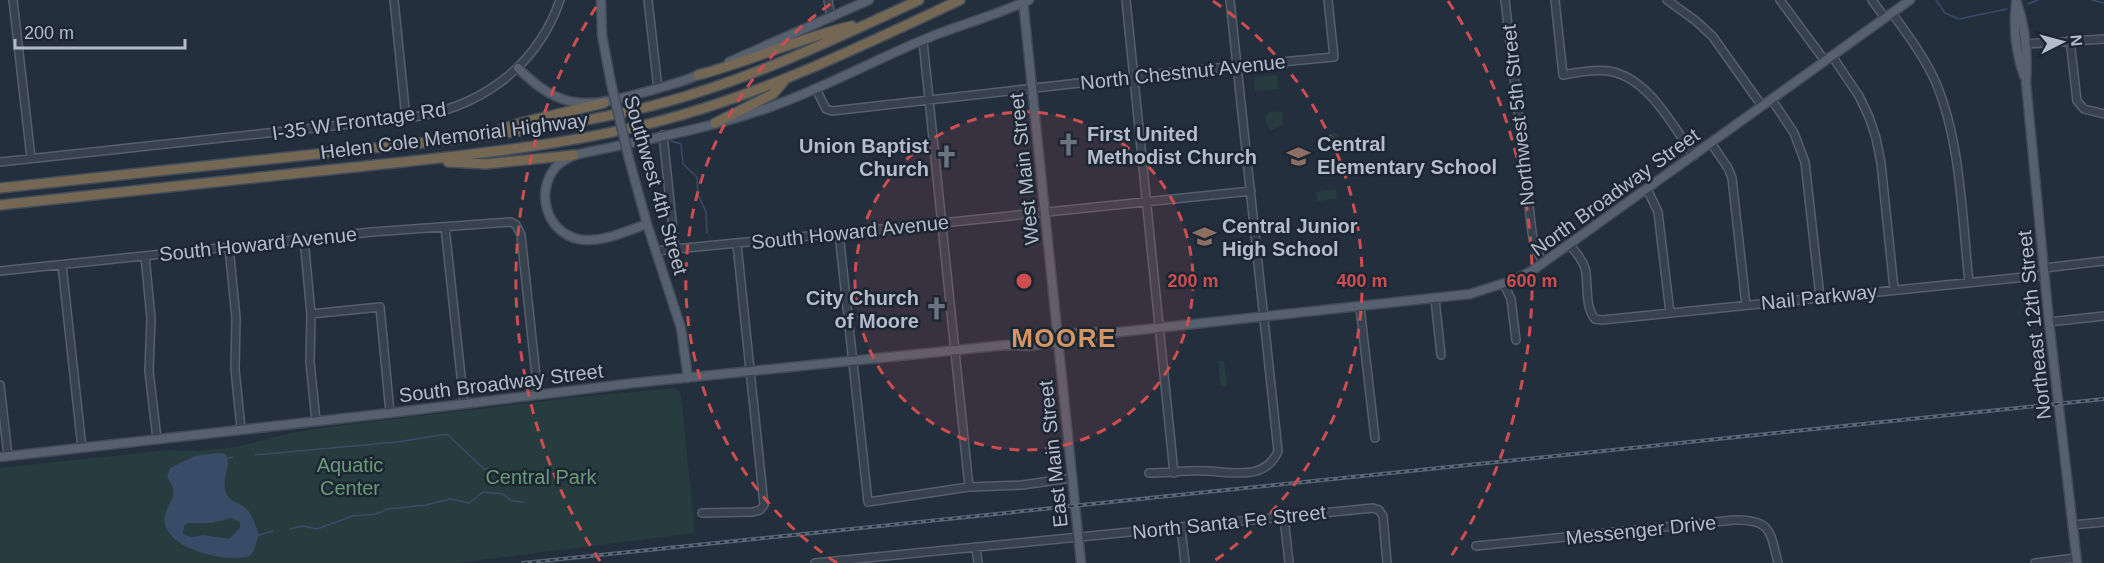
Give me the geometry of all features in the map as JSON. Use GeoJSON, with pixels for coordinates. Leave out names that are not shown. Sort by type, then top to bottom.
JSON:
{"type":"FeatureCollection","features":[{"type":"Feature","properties":{"kind":"highway","name":"Helen Cole Memorial Highway"},"geometry":{"type":"LineString","coordinates":[[0,188],[483,136],[598,118],[676,99],[731,81],[789,58],[919,0]]}},
{"type":"Feature","properties":{"kind":"highway","name":"Helen Cole Memorial Highway"},"geometry":{"type":"LineString","coordinates":[[0,205],[513,150],[601,135],[680,115],[737,97],[787,78],[960,0]]}},
{"type":"Feature","properties":{"kind":"highway"},"geometry":{"type":"LineString","coordinates":[[698,75],[736,65],[820,33],[869,23]]}},
{"type":"Feature","properties":{"kind":"highway"},"geometry":{"type":"LineString","coordinates":[[715,123],[773,94],[787,78]]}},
{"type":"Feature","properties":{"kind":"highway"},"geometry":{"type":"LineString","coordinates":[[483,136],[524,122],[604,103]]}},
{"type":"Feature","properties":{"kind":"highway"},"geometry":{"type":"LineString","coordinates":[[421,160],[486,164],[574,155]]}},
{"type":"Feature","properties":{"kind":"main road","name":"Southwest 4th Street"},"geometry":{"type":"LineString","coordinates":[[601,0],[604,51],[628,159],[646,224],[681,328],[688,378]]}},
{"type":"Feature","properties":{"kind":"main road"},"geometry":{"type":"LineString","coordinates":[[519,68],[538,86],[558,98],[577,103],[604,103],[658,89],[698,75],[869,0]]}},
{"type":"Feature","properties":{"kind":"main road","name":"North Broadway Street"},"geometry":{"type":"LineString","coordinates":[[1058,338],[1435,299],[1470,294],[1504,284],[1523,276],[1543,263],[1910,0]]}},
{"type":"Feature","properties":{"kind":"main road","name":"Northeast 12th Street"},"geometry":{"type":"LineString","coordinates":[[2016,0],[2014,21],[2028,60],[2026,83],[2044,271],[2076,561]]}},
{"type":"Feature","properties":{"kind":"main road"},"geometry":{"type":"LineString","coordinates":[[646,224],[593,240],[578,239],[560,230],[548,214],[545,188],[549,178],[555,168],[574,155],[715,123],[771,106],[816,89],[923,41],[977,22],[1025,1]]}},
{"type":"Feature","properties":{"kind":"main road","name":"West Main Street"},"geometry":{"type":"LineString","coordinates":[[1025,1],[1058,338]]}},
{"type":"Feature","properties":{"kind":"main road","name":"South Broadway Street"},"geometry":{"type":"LineString","coordinates":[[4,456],[853,360],[1006,345],[1028,346],[1058,338]]}},
{"type":"Feature","properties":{"kind":"main road","name":"East Main Street"},"geometry":{"type":"LineString","coordinates":[[1058,338],[1081,563]]}},
{"type":"Feature","properties":{"kind":"street"},"geometry":{"type":"LineString","coordinates":[[13,0],[31,158]]}},
{"type":"Feature","properties":{"kind":"street"},"geometry":{"type":"LineString","coordinates":[[394,0],[406,118]]}},
{"type":"Feature","properties":{"kind":"street","name":"I-35 W Frontage Rd"},"geometry":{"type":"LineString","coordinates":[[0,162],[435,114],[471,101],[499,85],[519,68],[543,36],[560,0]]}},
{"type":"Feature","properties":{"kind":"street"},"geometry":{"type":"LineString","coordinates":[[648,0],[658,89]]}},
{"type":"Feature","properties":{"kind":"street"},"geometry":{"type":"LineString","coordinates":[[828,0],[831,18]]}},
{"type":"Feature","properties":{"kind":"street"},"geometry":{"type":"LineString","coordinates":[[1126,0],[1174,473]]}},
{"type":"Feature","properties":{"kind":"street"},"geometry":{"type":"LineString","coordinates":[[1149,473],[1206,471],[1232,474],[1260,471],[1274,461],[1278,451],[1230,0]]}},
{"type":"Feature","properties":{"kind":"street","name":"North Chestnut Avenue"},"geometry":{"type":"LineString","coordinates":[[816,89],[828,111],[1237,65],[1334,57],[1328,0]]}},
{"type":"Feature","properties":{"kind":"street","name":"Northwest 5th Street"},"geometry":{"type":"LineString","coordinates":[[1505,0],[1532,232],[1534,244],[1543,263]]}},
{"type":"Feature","properties":{"kind":"street"},"geometry":{"type":"LineString","coordinates":[[1555,0],[1563,75],[1601,70],[1618,73],[1634,81],[1654,100],[1694,156]]}},
{"type":"Feature","properties":{"kind":"street"},"geometry":{"type":"LineString","coordinates":[[1667,0],[1696,21],[1713,37],[1762,106]]}},
{"type":"Feature","properties":{"kind":"street"},"geometry":{"type":"LineString","coordinates":[[1780,0],[1859,96],[1869,117],[1881,163],[1894,289]]}},
{"type":"Feature","properties":{"kind":"street"},"geometry":{"type":"LineString","coordinates":[[1872,0],[1889,15],[1931,72],[1948,117],[1955,154],[1969,282]]}},
{"type":"Feature","properties":{"kind":"street"},"geometry":{"type":"LineString","coordinates":[[2022,46],[2070,40],[2104,39]]}},
{"type":"Feature","properties":{"kind":"street"},"geometry":{"type":"LineString","coordinates":[[2070,40],[2077,101],[2084,109],[2104,114]]}},
{"type":"Feature","properties":{"kind":"street"},"geometry":{"type":"LineString","coordinates":[[923,41],[969,487]]}},
{"type":"Feature","properties":{"kind":"street"},"geometry":{"type":"LineString","coordinates":[[1772,100],[1794,133],[1805,162],[1820,297]]}},
{"type":"Feature","properties":{"kind":"street"},"geometry":{"type":"LineString","coordinates":[[663,135],[675,249]]}},
{"type":"Feature","properties":{"kind":"street"},"geometry":{"type":"LineString","coordinates":[[1711,143],[1732,178],[1746,305]]}},
{"type":"Feature","properties":{"kind":"street"},"geometry":{"type":"LineString","coordinates":[[1647,189],[1658,212],[1670,313]]}},
{"type":"Feature","properties":{"kind":"street","name":"South Howard Avenue"},"geometry":{"type":"LineString","coordinates":[[655,251],[1251,191]]}},
{"type":"Feature","properties":{"kind":"street","name":"South Howard Avenue"},"geometry":{"type":"LineString","coordinates":[[0,271],[304,239],[506,221],[516,225],[521,235],[538,395]]}},
{"type":"Feature","properties":{"kind":"street"},"geometry":{"type":"LineString","coordinates":[[445,227],[464,404]]}},
{"type":"Feature","properties":{"kind":"street"},"geometry":{"type":"LineString","coordinates":[[839,233],[868,502],[969,487],[1016,485],[1072,478]]}},
{"type":"Feature","properties":{"kind":"street"},"geometry":{"type":"LineString","coordinates":[[304,239],[312,314],[309,362],[316,421]]}},
{"type":"Feature","properties":{"kind":"street"},"geometry":{"type":"LineString","coordinates":[[702,513],[753,512],[760,510],[764,505],[737,244]]}},
{"type":"Feature","properties":{"kind":"street","name":"Nail Parkway"},"geometry":{"type":"LineString","coordinates":[[1569,244],[1584,266],[1593,317],[1602,320],[1969,282],[2104,261]]}},
{"type":"Feature","properties":{"kind":"street"},"geometry":{"type":"LineString","coordinates":[[229,247],[236,318],[235,369],[241,429]]}},
{"type":"Feature","properties":{"kind":"street"},"geometry":{"type":"LineString","coordinates":[[144,256],[151,318],[149,371],[157,439]]}},
{"type":"Feature","properties":{"kind":"street"},"geometry":{"type":"LineString","coordinates":[[62,265],[82,447]]}},
{"type":"Feature","properties":{"kind":"street"},"geometry":{"type":"LineString","coordinates":[[1504,284],[1511,299],[1516,340]]}},
{"type":"Feature","properties":{"kind":"street"},"geometry":{"type":"LineString","coordinates":[[1435,299],[1441,355]]}},
{"type":"Feature","properties":{"kind":"street"},"geometry":{"type":"LineString","coordinates":[[312,314],[380,307],[390,413]]}},
{"type":"Feature","properties":{"kind":"street"},"geometry":{"type":"LineString","coordinates":[[1360,307],[1375,438]]}},
{"type":"Feature","properties":{"kind":"street"},"geometry":{"type":"LineString","coordinates":[[2049,322],[2104,316]]}},
{"type":"Feature","properties":{"kind":"street"},"geometry":{"type":"LineString","coordinates":[[0,385],[4,456]]}},
{"type":"Feature","properties":{"kind":"street","name":"North Santa Fe Street"},"geometry":{"type":"LineString","coordinates":[[815,563],[874,560],[976,547],[1366,508],[1379,510],[1383,516],[1387,563]]}},
{"type":"Feature","properties":{"kind":"street"},"geometry":{"type":"LineString","coordinates":[[1284,517],[1289,563]]}},
{"type":"Feature","properties":{"kind":"street","name":"Messenger Drive"},"geometry":{"type":"LineString","coordinates":[[1476,546],[1750,520],[1761,524],[1772,535],[1778,563]]}},
{"type":"Feature","properties":{"kind":"street"},"geometry":{"type":"LineString","coordinates":[[2072,525],[2104,522]]}},
{"type":"Feature","properties":{"kind":"street"},"geometry":{"type":"LineString","coordinates":[[1181,527],[1185,563]]}},
{"type":"Feature","properties":{"kind":"street"},"geometry":{"type":"LineString","coordinates":[[976,547],[978,563]]}},
{"type":"Feature","properties":{"kind":"street"},"geometry":{"type":"LineString","coordinates":[[2035,563],[2076,561]]}},
{"type":"Feature","properties":{"kind":"green space"},"geometry":{"type":"Polygon","coordinates":[[[1277,75],[1278,89],[1255,91],[1254,77],[1277,75]]]}},
{"type":"Feature","properties":{"kind":"green space"},"geometry":{"type":"Polygon","coordinates":[[[1282,111],[1283,125],[1271,130],[1265,117],[1269,112],[1282,111]]]}},
{"type":"Feature","properties":{"kind":"green space"},"geometry":{"type":"Polygon","coordinates":[[[1337,133],[1341,148],[1332,151],[1332,143],[1328,140],[1328,135],[1337,133]]]}},
{"type":"Feature","properties":{"kind":"green space"},"geometry":{"type":"Polygon","coordinates":[[[1336,189],[1337,199],[1317,201],[1316,192],[1336,189]]]}},
{"type":"Feature","properties":{"kind":"green space"},"geometry":{"type":"Polygon","coordinates":[[[1218,361],[1224,361],[1227,386],[1221,386],[1218,361]]]}},
{"type":"Feature","properties":{"kind":"green space","name":"Central Park"},"geometry":{"type":"Polygon","coordinates":[[[673,388],[680,392],[681,396],[695,533],[457,563],[0,563],[0,468],[168,450],[194,451],[237,447],[291,433],[336,426],[673,388]]]}},
{"type":"Feature","properties":{"kind":"water"},"geometry":{"type":"Polygon","coordinates":[[[225,454],[228,463],[225,483],[227,495],[249,512],[259,535],[250,556],[229,558],[202,553],[178,541],[165,524],[166,511],[173,497],[172,485],[167,477],[170,468],[195,456],[225,454]],[[231,518],[212,523],[188,523],[184,526],[183,534],[192,537],[203,535],[229,539],[240,528],[240,522],[231,518]]]}},
{"type":"Feature","properties":{"kind":"waterway"},"geometry":{"type":"LineString","coordinates":[[1936,0],[1945,13],[1959,19],[2007,9]]}},
{"type":"Feature","properties":{"kind":"waterway"},"geometry":{"type":"LineString","coordinates":[[2028,4],[2038,0]]}},
{"type":"Feature","properties":{"kind":"waterway"},"geometry":{"type":"LineString","coordinates":[[2092,0],[2104,3]]}},
{"type":"Feature","properties":{"kind":"waterway"},"geometry":{"type":"LineString","coordinates":[[671,141],[681,144],[683,164],[697,177],[698,195],[706,212],[707,233]]}},
{"type":"Feature","properties":{"kind":"waterway"},"geometry":{"type":"LineString","coordinates":[[255,455],[397,442],[447,434],[484,469],[494,469]]}},
{"type":"Feature","properties":{"kind":"waterway"},"geometry":{"type":"LineString","coordinates":[[228,458],[233,457]]}},
{"type":"Feature","properties":{"kind":"waterway"},"geometry":{"type":"LineString","coordinates":[[290,529],[303,526],[317,529],[353,516],[376,514],[388,509],[426,505],[450,499],[469,503],[483,492],[503,494],[512,501],[524,502]]}},
{"type":"Feature","properties":{"kind":"waterway"},"geometry":{"type":"LineString","coordinates":[[259,535],[273,531]]}},
{"type":"Feature","properties":{"kind":"railway"},"geometry":{"type":"LineString","coordinates":[[523,563],[2104,399]]}},
{"type":"Feature","properties":{"kind":"place","name":"First United Methodist Church"},"geometry":{"type":"Point","coordinates":[1069,145]}},
{"type":"Feature","properties":{"kind":"place","name":"Central Elementary School"},"geometry":{"type":"Point","coordinates":[1299,156]}},
{"type":"Feature","properties":{"kind":"place","name":"Union Baptist Church"},"geometry":{"type":"Point","coordinates":[947,157]}},
{"type":"Feature","properties":{"kind":"place","name":"Central Junior High School"},"geometry":{"type":"Point","coordinates":[1204,237]}},
{"type":"Feature","properties":{"kind":"place","name":"City Church of Moore"},"geometry":{"type":"Point","coordinates":[937,309]}},
{"type":"Feature","properties":{"kind":"district","name":"MOORE"},"geometry":{"type":"Point","coordinates":[1064,338]}},
{"type":"Feature","properties":{"kind":"park label","name":"Aquatic Center"},"geometry":{"type":"Point","coordinates":[350,476]}}]}
